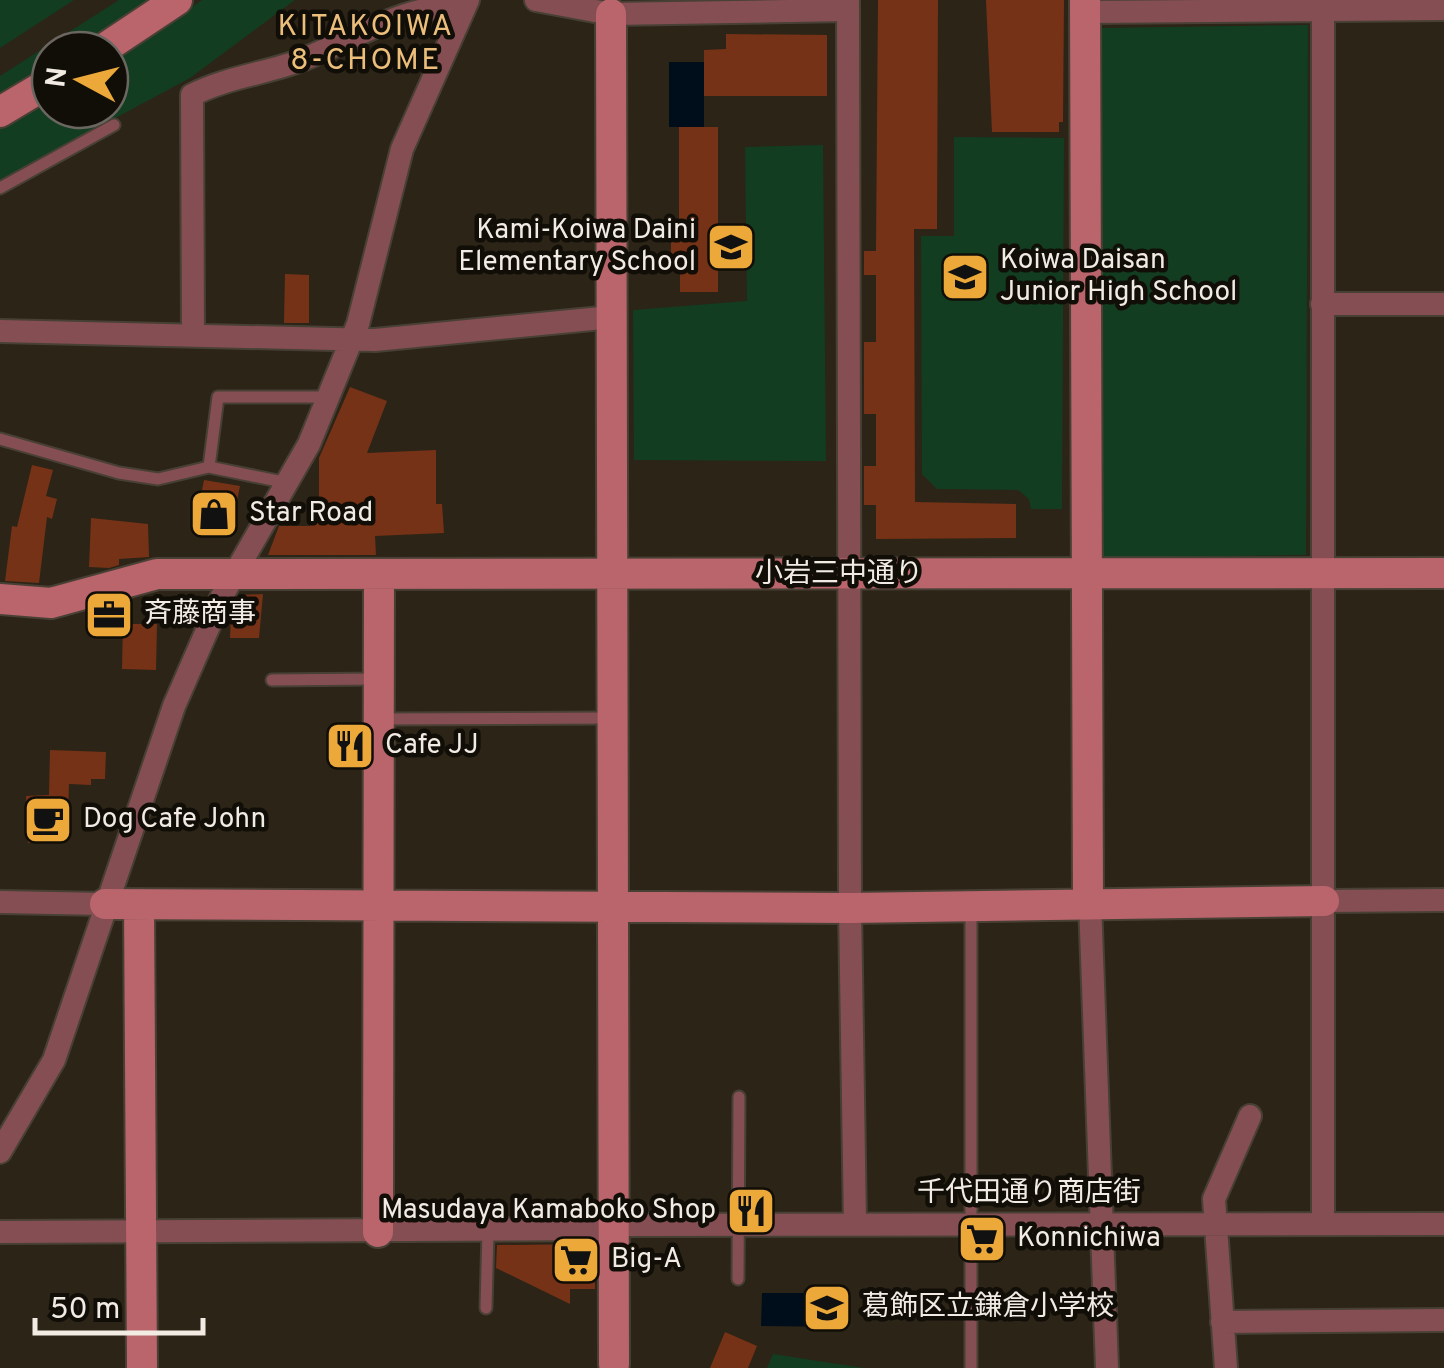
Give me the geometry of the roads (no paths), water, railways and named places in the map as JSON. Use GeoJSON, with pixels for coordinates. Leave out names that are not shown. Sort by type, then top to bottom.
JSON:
{"type":"FeatureCollection","features":[{"type":"Feature","properties":{"kind":"street"},"geometry":{"type":"LineString","coordinates":[[130,31],[177,0]]}},
{"type":"Feature","properties":{"kind":"street"},"geometry":{"type":"LineString","coordinates":[[536,0],[612,14],[848,5],[850,908],[855,1224]]}},
{"type":"Feature","properties":{"kind":"street"},"geometry":{"type":"LineString","coordinates":[[2,1146],[54,1060],[174,706],[235,574],[288,482],[328,397],[368,295],[402,148],[466,4],[442,5],[395,19],[294,63],[192,95],[192,334]]}},
{"type":"Feature","properties":{"kind":"street"},"geometry":{"type":"LineString","coordinates":[[1322,5],[1323,1224]]}},
{"type":"Feature","properties":{"kind":"street"},"geometry":{"type":"LineString","coordinates":[[1107,1368],[1089,902],[1085,6],[1322,5],[1444,10]]}},
{"type":"Feature","properties":{"kind":"street"},"geometry":{"type":"LineString","coordinates":[[612,14],[614,1366]]}},
{"type":"Feature","properties":{"kind":"street"},"geometry":{"type":"LineString","coordinates":[[0,112],[30,94]]}},
{"type":"Feature","properties":{"kind":"street"},"geometry":{"type":"LineString","coordinates":[[1322,304],[1444,304]]}},
{"type":"Feature","properties":{"kind":"street"},"geometry":{"type":"LineString","coordinates":[[0,332],[350,338],[448,334],[612,318]]}},
{"type":"Feature","properties":{"kind":"street","name":"小岩三中通り"},"geometry":{"type":"LineString","coordinates":[[0,598],[50,603],[158,574],[380,577],[1444,573]]}},
{"type":"Feature","properties":{"kind":"street"},"geometry":{"type":"LineString","coordinates":[[378,1232],[380,577]]}},
{"type":"Feature","properties":{"kind":"street"},"geometry":{"type":"LineString","coordinates":[[1089,902],[1444,900]]}},
{"type":"Feature","properties":{"kind":"street"},"geometry":{"type":"LineString","coordinates":[[0,902],[850,908],[1088,906],[1089,902]]}},
{"type":"Feature","properties":{"kind":"street"},"geometry":{"type":"LineString","coordinates":[[138,905],[142,1368]]}},
{"type":"Feature","properties":{"kind":"street"},"geometry":{"type":"LineString","coordinates":[[1226,1368],[1214,1199],[1250,1116]]}},
{"type":"Feature","properties":{"kind":"street","name":"千代田通り商店街"},"geometry":{"type":"LineString","coordinates":[[0,1232],[378,1232],[1214,1222],[1444,1224]]}},
{"type":"Feature","properties":{"kind":"street"},"geometry":{"type":"LineString","coordinates":[[1222,1322],[1444,1320]]}},
{"type":"Feature","properties":{"kind":"lane"},"geometry":{"type":"LineString","coordinates":[[0,188],[105,130]]}},
{"type":"Feature","properties":{"kind":"lane"},"geometry":{"type":"LineString","coordinates":[[208,467],[218,397],[328,397]]}},
{"type":"Feature","properties":{"kind":"lane"},"geometry":{"type":"LineString","coordinates":[[0,439],[119,473],[158,479],[208,467],[288,482]]}},
{"type":"Feature","properties":{"kind":"lane"},"geometry":{"type":"LineString","coordinates":[[272,680],[379,678]]}},
{"type":"Feature","properties":{"kind":"lane"},"geometry":{"type":"LineString","coordinates":[[379,720],[613,718]]}},
{"type":"Feature","properties":{"kind":"lane"},"geometry":{"type":"LineString","coordinates":[[971,907],[971,1368]]}},
{"type":"Feature","properties":{"kind":"lane"},"geometry":{"type":"LineString","coordinates":[[738,1278],[739,1097]]}},
{"type":"Feature","properties":{"kind":"lane"},"geometry":{"type":"LineString","coordinates":[[486,1308],[488,1230]]}},
{"type":"Feature","properties":{"kind":"water"},"geometry":{"type":"Polygon","coordinates":[[[669,62],[704,62],[704,127],[669,127],[669,62]]]}},
{"type":"Feature","properties":{"kind":"water"},"geometry":{"type":"Polygon","coordinates":[[[762,1293],[845,1293],[845,1327],[761,1326],[762,1293]]]}},
{"type":"Feature","properties":{"kind":"place","name":"Kami-Koiwa Daini Elementary School"},"geometry":{"type":"Point","coordinates":[731,247]}},
{"type":"Feature","properties":{"kind":"place","name":"Koiwa Daisan Junior High School"},"geometry":{"type":"Point","coordinates":[965,277]}},
{"type":"Feature","properties":{"kind":"place","name":"Star Road"},"geometry":{"type":"Point","coordinates":[214,514]}},
{"type":"Feature","properties":{"kind":"place","name":"斉藤商事"},"geometry":{"type":"Point","coordinates":[109,615]}},
{"type":"Feature","properties":{"kind":"place","name":"Cafe JJ"},"geometry":{"type":"Point","coordinates":[350,746]}},
{"type":"Feature","properties":{"kind":"place","name":"Dog Cafe John"},"geometry":{"type":"Point","coordinates":[48,820]}},
{"type":"Feature","properties":{"kind":"place","name":"Masudaya Kamaboko Shop"},"geometry":{"type":"Point","coordinates":[751,1211]}},
{"type":"Feature","properties":{"kind":"place","name":"Konnichiwa"},"geometry":{"type":"Point","coordinates":[982,1239]}},
{"type":"Feature","properties":{"kind":"place","name":"Big-A"},"geometry":{"type":"Point","coordinates":[576,1260]}},
{"type":"Feature","properties":{"kind":"place","name":"葛飾区立鎌倉小学校"},"geometry":{"type":"Point","coordinates":[827,1308]}},
{"type":"Feature","properties":{"kind":"district","name":"KITAKOIWA 8-CHOME"},"geometry":{"type":"Point","coordinates":[366,44]}}]}
